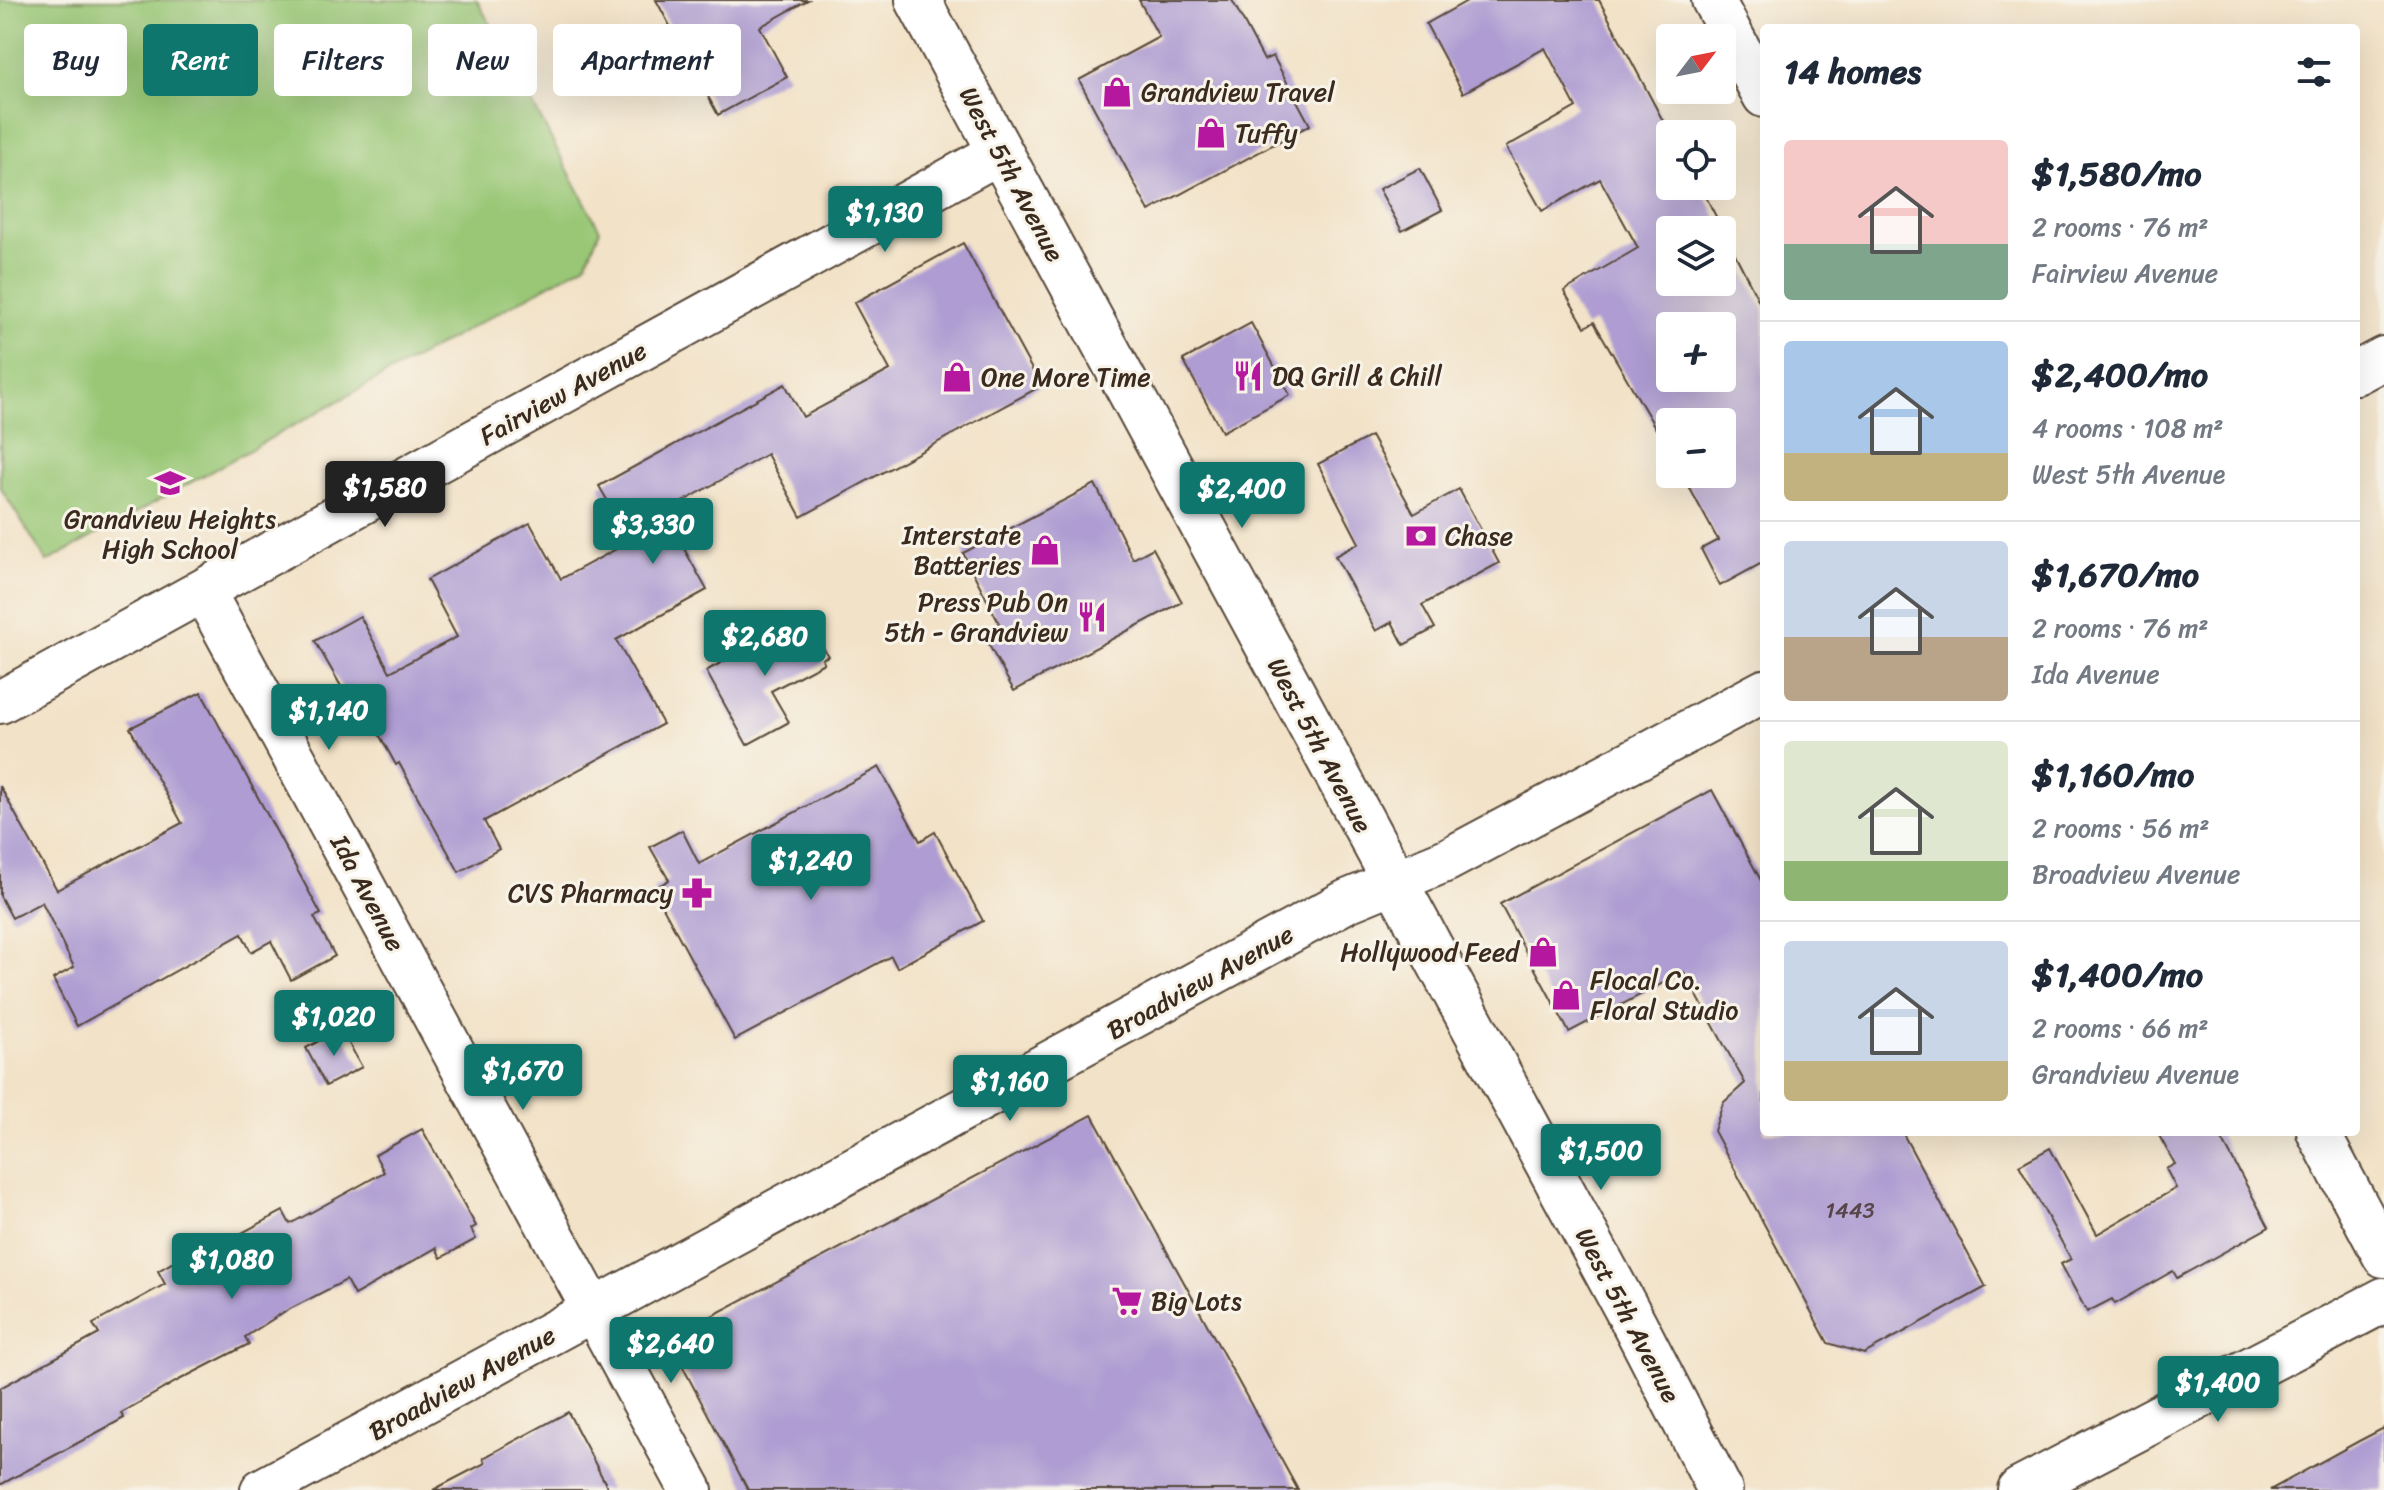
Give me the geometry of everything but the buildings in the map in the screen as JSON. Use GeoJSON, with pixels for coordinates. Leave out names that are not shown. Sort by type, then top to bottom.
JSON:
{"type":"FeatureCollection","features":[{"type":"Feature","properties":{"kind":"main road","name":"West 5th Avenue"},"geometry":{"type":"LineString","coordinates":[[918,0],[1635,1325],[1720,1490]]}},
{"type":"Feature","properties":{"kind":"main road"},"geometry":{"type":"LineString","coordinates":[[2020,1490],[2384,1300]]}},
{"type":"Feature","properties":{"kind":"street"},"geometry":{"type":"LineString","coordinates":[[1713,0],[1760,88]]}},
{"type":"Feature","properties":{"kind":"street","name":"Fairview Avenue"},"geometry":{"type":"LineString","coordinates":[[0,702],[1000,152]]}},
{"type":"Feature","properties":{"kind":"street"},"geometry":{"type":"LineString","coordinates":[[2360,371],[2384,358]]}},
{"type":"Feature","properties":{"kind":"street","name":"Ida Avenue"},"geometry":{"type":"LineString","coordinates":[[204,592],[691,1490]]}},
{"type":"Feature","properties":{"kind":"street","name":"Broadview Avenue"},"geometry":{"type":"LineString","coordinates":[[262,1490],[1347,901],[1447,860],[1760,693]]}},
{"type":"Feature","properties":{"kind":"street"},"geometry":{"type":"LineString","coordinates":[[2320,1136],[2384,1256]]}},
{"type":"Feature","properties":{"kind":"green space","name":"Grandview Heights High School"},"geometry":{"type":"Polygon","coordinates":[[[0,0],[477,0],[490,24],[428,24],[428,96],[528,96],[600,230],[586,264],[47,562],[0,487],[0,0]]]}},
{"type":"Feature","properties":{"kind":"place","name":"Grandview Travel"},"geometry":{"type":"Point","coordinates":[1117,92]}},
{"type":"Feature","properties":{"kind":"place","name":"Tuffy"},"geometry":{"type":"Point","coordinates":[1211,133]}},
{"type":"Feature","properties":{"kind":"place","name":"DQ Grill & Chill"},"geometry":{"type":"Point","coordinates":[1248,376]}},
{"type":"Feature","properties":{"kind":"place","name":"One More Time"},"geometry":{"type":"Point","coordinates":[957,377]}},
{"type":"Feature","properties":{"kind":"place","name":"Grandview Heights High School"},"geometry":{"type":"Point","coordinates":[170,483]}},
{"type":"Feature","properties":{"kind":"place","name":"Chase"},"geometry":{"type":"Point","coordinates":[1421,536]}},
{"type":"Feature","properties":{"kind":"place","name":"Interstate Batteries"},"geometry":{"type":"Point","coordinates":[1045,550]}},
{"type":"Feature","properties":{"kind":"place","name":"Press Pub On 5th - Grandview"},"geometry":{"type":"Point","coordinates":[1092,617]}},
{"type":"Feature","properties":{"kind":"place","name":"CVS Pharmacy"},"geometry":{"type":"Point","coordinates":[697,893]}},
{"type":"Feature","properties":{"kind":"place","name":"Hollywood Feed"},"geometry":{"type":"Point","coordinates":[1543,952]}},
{"type":"Feature","properties":{"kind":"place","name":"Flocal Co. Floral Studio"},"geometry":{"type":"Point","coordinates":[1566,995]}},
{"type":"Feature","properties":{"kind":"place","name":"Big Lots"},"geometry":{"type":"Point","coordinates":[1127,1301]}}]}
